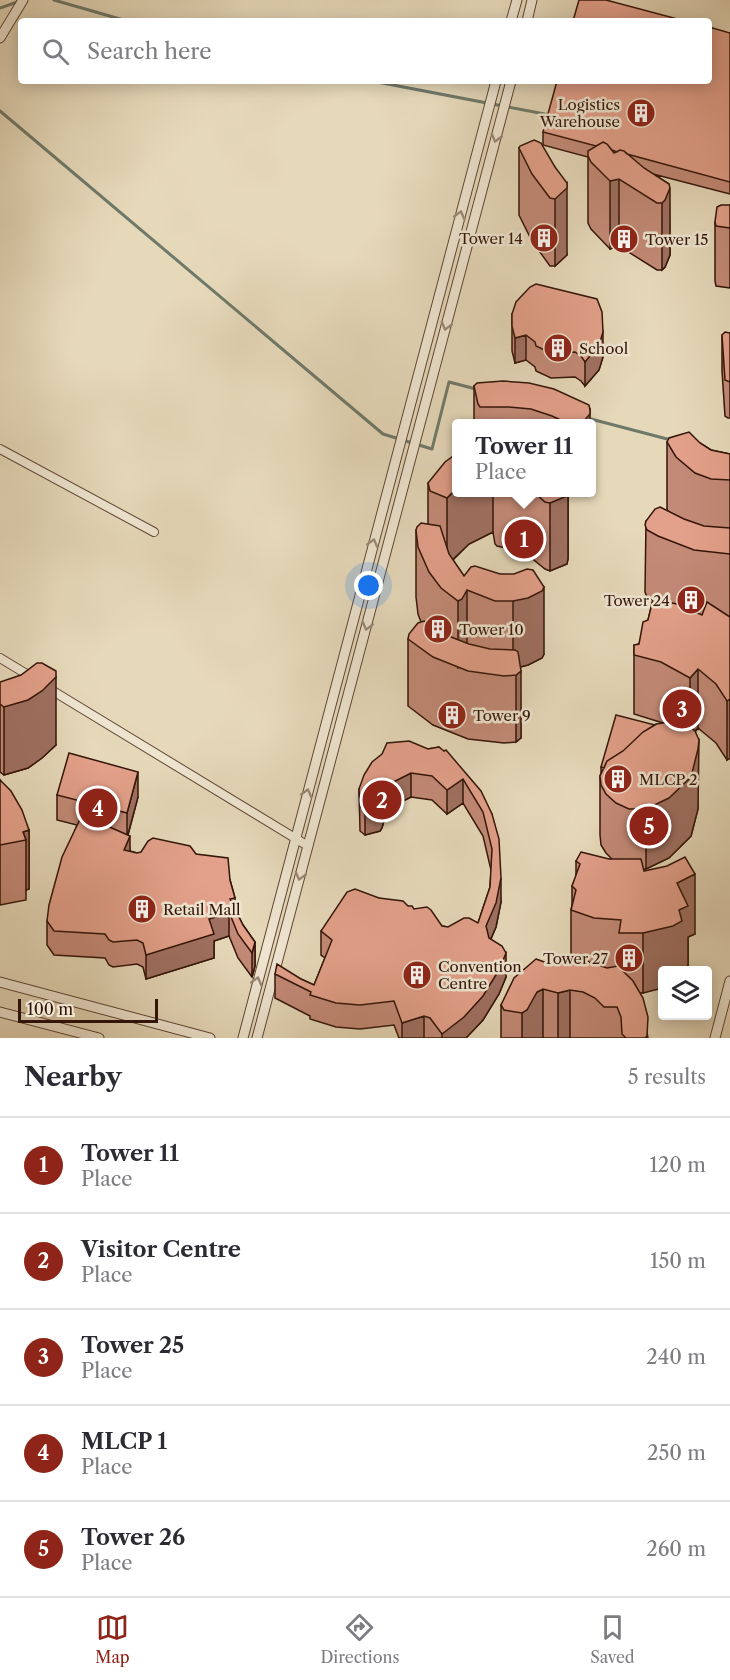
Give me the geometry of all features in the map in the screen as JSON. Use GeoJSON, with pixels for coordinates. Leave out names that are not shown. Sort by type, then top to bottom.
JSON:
{"type":"FeatureCollection","features":[{"type":"Feature","properties":{"kind":"street"},"geometry":{"type":"LineString","coordinates":[[0,38],[23,0]]}},
{"type":"Feature","properties":{"kind":"street"},"geometry":{"type":"LineString","coordinates":[[513,18],[517,0]]}},
{"type":"Feature","properties":{"kind":"street"},"geometry":{"type":"LineString","coordinates":[[528,18],[532,0]]}},
{"type":"Feature","properties":{"kind":"street"},"geometry":{"type":"LineString","coordinates":[[243,1038],[495,84]]}},
{"type":"Feature","properties":{"kind":"street"},"geometry":{"type":"LineString","coordinates":[[257,1038],[510,84]]}},
{"type":"Feature","properties":{"kind":"street"},"geometry":{"type":"LineString","coordinates":[[0,449],[154,532]]}},
{"type":"Feature","properties":{"kind":"street"},"geometry":{"type":"LineString","coordinates":[[0,658],[308,846]]}},
{"type":"Feature","properties":{"kind":"street"},"geometry":{"type":"LineString","coordinates":[[715,1038],[730,981]]}},
{"type":"Feature","properties":{"kind":"street"},"geometry":{"type":"LineString","coordinates":[[0,982],[210,1038]]}},
{"type":"Feature","properties":{"kind":"street"},"geometry":{"type":"LineString","coordinates":[[0,1012],[99,1038]]}},
{"type":"Feature","properties":{"kind":"building"},"geometry":{"type":"Polygon","coordinates":[[[579,0],[606,0],[674,18],[574,18],[579,0]]]}},
{"type":"Feature","properties":{"kind":"building","name":"Logistics Warehouse"},"geometry":{"type":"Polygon","coordinates":[[[712,28],[730,33],[730,182],[627,154],[624,151],[617,152],[603,142],[596,146],[543,132],[556,84],[712,84],[712,28]]]}},
{"type":"Feature","properties":{"kind":"building"},"geometry":{"type":"Polygon","coordinates":[[[534,140],[541,143],[567,183],[567,188],[555,199],[550,198],[532,174],[519,148],[534,140]]]}},
{"type":"Feature","properties":{"kind":"building"},"geometry":{"type":"Polygon","coordinates":[[[603,142],[614,153],[624,151],[644,168],[669,184],[670,188],[665,200],[657,203],[619,179],[610,181],[588,156],[588,151],[603,142]]]}},
{"type":"Feature","properties":{"kind":"building"},"geometry":{"type":"Polygon","coordinates":[[[730,205],[730,228],[716,226],[717,207],[730,205]]]}},
{"type":"Feature","properties":{"kind":"building"},"geometry":{"type":"Polygon","coordinates":[[[536,284],[597,299],[602,312],[603,332],[599,345],[585,362],[575,352],[551,353],[536,346],[535,342],[526,335],[515,338],[512,314],[516,302],[536,284]]]}},
{"type":"Feature","properties":{"kind":"building"},"geometry":{"type":"Polygon","coordinates":[[[725,332],[730,333],[730,382],[725,380],[722,335],[725,332]]]}},
{"type":"Feature","properties":{"kind":"building"},"geometry":{"type":"Polygon","coordinates":[[[503,381],[529,383],[554,389],[589,405],[590,414],[586,419],[558,419],[531,409],[480,407],[474,386],[477,383],[503,381]]]}},
{"type":"Feature","properties":{"kind":"building"},"geometry":{"type":"Polygon","coordinates":[[[689,432],[711,450],[730,454],[730,480],[711,479],[695,473],[676,457],[667,442],[669,438],[689,432]]]}},
{"type":"Feature","properties":{"kind":"building"},"geometry":{"type":"Polygon","coordinates":[[[452,457],[452,493],[447,498],[430,491],[428,483],[452,457]]]}},
{"type":"Feature","properties":{"kind":"building"},"geometry":{"type":"Polygon","coordinates":[[[540,497],[565,497],[550,503],[540,497]]]}},
{"type":"Feature","properties":{"kind":"building"},"geometry":{"type":"Polygon","coordinates":[[[660,507],[704,526],[730,528],[730,554],[694,550],[647,530],[646,521],[655,509],[660,507]]]}},
{"type":"Feature","properties":{"kind":"building"},"geometry":{"type":"Polygon","coordinates":[[[421,523],[440,526],[449,554],[464,576],[471,567],[475,566],[500,574],[533,570],[544,587],[542,591],[528,598],[495,601],[467,590],[462,599],[458,601],[441,588],[429,572],[418,547],[416,530],[421,523]]]}},
{"type":"Feature","properties":{"kind":"building"},"geometry":{"type":"Polygon","coordinates":[[[653,599],[677,604],[702,615],[707,602],[730,617],[730,699],[727,701],[716,684],[698,669],[690,678],[661,662],[634,655],[634,645],[639,644],[643,622],[648,620],[653,599]]]}},
{"type":"Feature","properties":{"kind":"building"},"geometry":{"type":"Polygon","coordinates":[[[424,621],[446,635],[469,644],[490,649],[515,650],[518,652],[521,671],[516,675],[504,676],[468,671],[433,657],[408,639],[409,634],[418,623],[424,621]]]}},
{"type":"Feature","properties":{"kind":"building"},"geometry":{"type":"Polygon","coordinates":[[[37,663],[42,663],[56,671],[56,677],[42,691],[28,700],[4,707],[0,704],[0,682],[21,675],[37,663]]]}},
{"type":"Feature","properties":{"kind":"building"},"geometry":{"type":"Polygon","coordinates":[[[616,715],[655,725],[607,761],[604,768],[601,767],[616,715]]]}},
{"type":"Feature","properties":{"kind":"building"},"geometry":{"type":"Polygon","coordinates":[[[676,721],[688,725],[695,731],[699,740],[691,777],[669,798],[646,809],[629,809],[616,803],[606,794],[601,785],[600,776],[607,761],[656,724],[676,721]]]}},
{"type":"Feature","properties":{"kind":"building"},"geometry":{"type":"Polygon","coordinates":[[[409,741],[428,749],[439,747],[446,750],[481,791],[492,814],[499,839],[501,878],[496,903],[486,926],[489,938],[502,946],[506,953],[499,970],[483,996],[464,1017],[442,1034],[430,1018],[424,1016],[402,1023],[394,1001],[360,1005],[336,1003],[310,995],[311,992],[275,974],[277,964],[314,985],[332,940],[321,931],[347,892],[355,889],[379,898],[403,901],[414,909],[427,907],[442,926],[448,927],[464,918],[478,923],[490,887],[492,849],[483,812],[463,779],[447,790],[432,776],[411,773],[393,782],[385,793],[380,807],[365,811],[360,807],[359,789],[372,762],[382,754],[387,743],[409,741]]]}},
{"type":"Feature","properties":{"kind":"building"},"geometry":{"type":"Polygon","coordinates":[[[69,753],[138,772],[127,813],[57,795],[69,753]]]}},
{"type":"Feature","properties":{"kind":"building"},"geometry":{"type":"Polygon","coordinates":[[[0,780],[11,791],[22,810],[29,830],[23,832],[26,840],[0,845],[0,780]]]}},
{"type":"Feature","properties":{"kind":"building","name":"Retail Mall"},"geometry":{"type":"Polygon","coordinates":[[[82,815],[130,836],[124,850],[141,852],[148,841],[153,838],[190,846],[196,854],[228,858],[230,880],[235,898],[230,899],[243,925],[255,942],[252,953],[238,934],[229,912],[209,919],[214,934],[146,955],[143,943],[137,940],[113,942],[105,934],[54,931],[47,921],[49,905],[62,857],[82,815]]]}},
{"type":"Feature","properties":{"kind":"building"},"geometry":{"type":"Polygon","coordinates":[[[581,852],[609,859],[641,859],[644,871],[667,866],[685,857],[695,874],[677,883],[688,906],[679,910],[682,921],[673,926],[643,933],[619,933],[621,920],[594,918],[571,910],[576,890],[572,886],[580,864],[576,861],[581,852]]]}},
{"type":"Feature","properties":{"kind":"building"},"geometry":{"type":"Polygon","coordinates":[[[536,959],[547,963],[560,959],[580,959],[607,968],[618,966],[633,981],[643,998],[648,1017],[647,1036],[645,1038],[626,1038],[622,1034],[621,1017],[617,1007],[604,1007],[595,998],[583,992],[570,990],[558,993],[543,989],[537,992],[527,1010],[522,1013],[504,1010],[501,1005],[514,978],[536,959]]]}},
{"type":"Feature","properties":{"kind":"waterway"},"geometry":{"type":"LineString","coordinates":[[54,0],[117,18]]}},
{"type":"Feature","properties":{"kind":"waterway"},"geometry":{"type":"LineString","coordinates":[[0,8],[20,1]]}},
{"type":"Feature","properties":{"kind":"waterway"},"geometry":{"type":"LineString","coordinates":[[388,84],[550,115]]}},
{"type":"Feature","properties":{"kind":"waterway"},"geometry":{"type":"LineString","coordinates":[[0,111],[383,434],[432,449],[449,382],[476,389]]}},
{"type":"Feature","properties":{"kind":"waterway"},"geometry":{"type":"LineString","coordinates":[[596,420],[671,440]]}},
{"type":"Feature","properties":{"kind":"place","name":"Logistics Warehouse"},"geometry":{"type":"Point","coordinates":[641,113]}},
{"type":"Feature","properties":{"kind":"place","name":"Tower 14"},"geometry":{"type":"Point","coordinates":[544,238]}},
{"type":"Feature","properties":{"kind":"place","name":"Tower 15"},"geometry":{"type":"Point","coordinates":[624,239]}},
{"type":"Feature","properties":{"kind":"place","name":"School"},"geometry":{"type":"Point","coordinates":[558,348]}},
{"type":"Feature","properties":{"kind":"place","name":"Tower 11"},"geometry":{"type":"Point","coordinates":[524,539]}},
{"type":"Feature","properties":{"kind":"place","name":"Tower 24"},"geometry":{"type":"Point","coordinates":[691,600]}},
{"type":"Feature","properties":{"kind":"place","name":"Tower 10"},"geometry":{"type":"Point","coordinates":[438,629]}},
{"type":"Feature","properties":{"kind":"place","name":"Tower 25"},"geometry":{"type":"Point","coordinates":[682,709]}},
{"type":"Feature","properties":{"kind":"place","name":"Tower 9"},"geometry":{"type":"Point","coordinates":[452,715]}},
{"type":"Feature","properties":{"kind":"place","name":"MLCP 2"},"geometry":{"type":"Point","coordinates":[618,779]}},
{"type":"Feature","properties":{"kind":"place","name":"Visitor Centre"},"geometry":{"type":"Point","coordinates":[382,800]}},
{"type":"Feature","properties":{"kind":"place","name":"MLCP 1"},"geometry":{"type":"Point","coordinates":[98,808]}},
{"type":"Feature","properties":{"kind":"place","name":"Tower 26"},"geometry":{"type":"Point","coordinates":[649,826]}},
{"type":"Feature","properties":{"kind":"place","name":"Retail Mall"},"geometry":{"type":"Point","coordinates":[142,909]}},
{"type":"Feature","properties":{"kind":"place","name":"Tower 27"},"geometry":{"type":"Point","coordinates":[629,958]}},
{"type":"Feature","properties":{"kind":"place","name":"Convention Centre"},"geometry":{"type":"Point","coordinates":[417,975]}}]}
